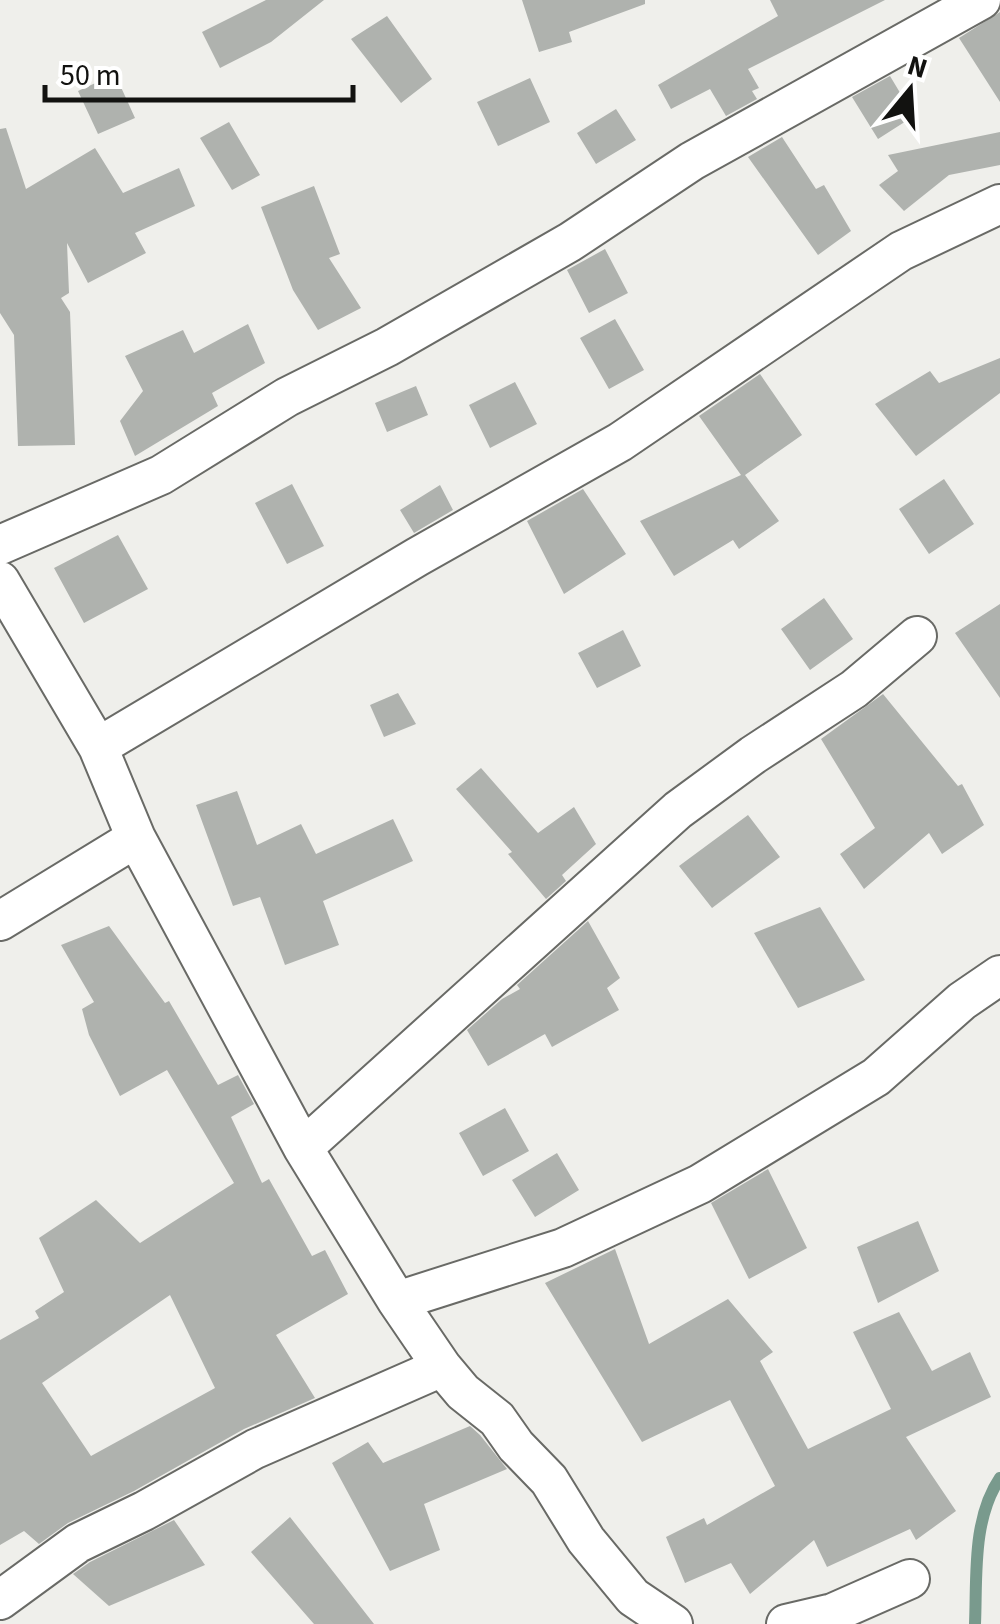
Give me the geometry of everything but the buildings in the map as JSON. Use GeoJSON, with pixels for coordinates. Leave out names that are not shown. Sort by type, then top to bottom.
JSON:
{"type":"FeatureCollection","features":[{"type":"Feature","properties":{"kind":"street"},"geometry":{"type":"LineString","coordinates":[[0,545],[161,475],[287,396],[387,346],[570,242],[692,161],[982,0]]}},
{"type":"Feature","properties":{"kind":"street"},"geometry":{"type":"LineString","coordinates":[[98,747],[417,557],[620,442],[901,251],[1000,204]]}},
{"type":"Feature","properties":{"kind":"street"},"geometry":{"type":"LineString","coordinates":[[0,581],[98,747],[136,838],[302,1148],[398,1300],[442,1367],[462,1392],[497,1419],[516,1446],[549,1480],[586,1540],[633,1597],[674,1624]]}},
{"type":"Feature","properties":{"kind":"street"},"geometry":{"type":"LineString","coordinates":[[302,1148],[678,810],[753,754],[854,689],[917,636]]}},
{"type":"Feature","properties":{"kind":"street"},"geometry":{"type":"LineString","coordinates":[[0,921],[136,838]]}},
{"type":"Feature","properties":{"kind":"street"},"geometry":{"type":"LineString","coordinates":[[398,1300],[563,1248],[700,1184],[876,1077],[962,1001],[1000,975]]}},
{"type":"Feature","properties":{"kind":"street"},"geometry":{"type":"LineString","coordinates":[[0,1600],[78,1543],[255,1450],[442,1367]]}},
{"type":"Feature","properties":{"kind":"street"},"geometry":{"type":"LineString","coordinates":[[786,1624],[832,1613],[910,1579]]}},
{"type":"Feature","properties":{"kind":"waterway"},"geometry":{"type":"LineString","coordinates":[[975,1624],[980,1530],[1000,1478]]}}]}
